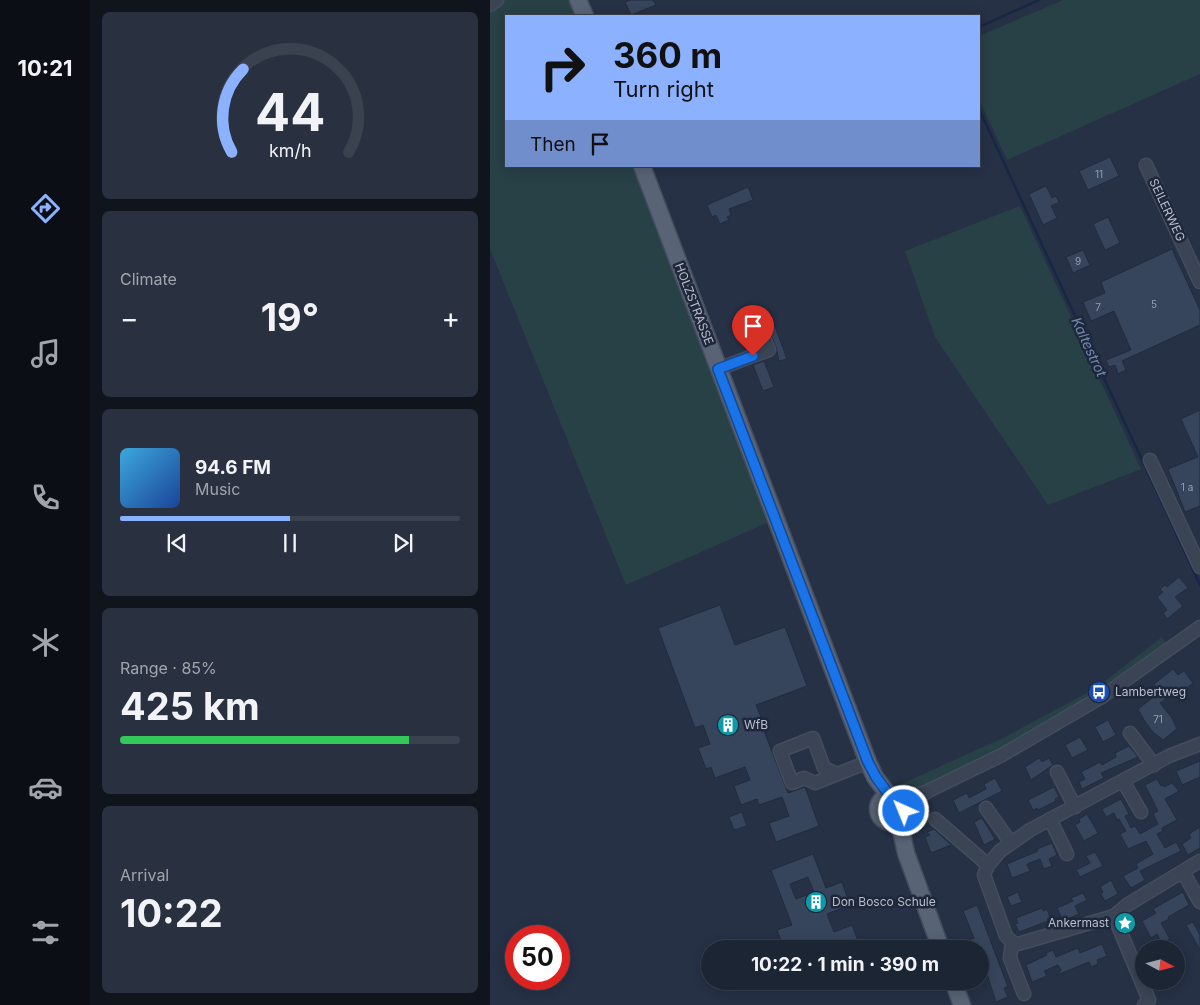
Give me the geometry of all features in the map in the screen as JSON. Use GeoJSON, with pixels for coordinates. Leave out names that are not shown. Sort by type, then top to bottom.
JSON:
{"type":"FeatureCollection","features":[{"type":"Feature","properties":{"kind":"main road"},"geometry":{"type":"LineString","coordinates":[[578,0],[584,15]]}},
{"type":"Feature","properties":{"kind":"main road","name":"HOLZSTRASSE"},"geometry":{"type":"LineString","coordinates":[[642,167],[868,762],[894,808],[906,853],[938,940]]}},
{"type":"Feature","properties":{"kind":"main road"},"geometry":{"type":"LineString","coordinates":[[956,990],[962,1005]]}},
{"type":"Feature","properties":{"kind":"street"},"geometry":{"type":"LineString","coordinates":[[490,4],[497,0]]}},
{"type":"Feature","properties":{"kind":"street","name":"SEILERWEG"},"geometry":{"type":"LineString","coordinates":[[1146,164],[1200,282]]}},
{"type":"Feature","properties":{"kind":"street"},"geometry":{"type":"LineString","coordinates":[[718,369],[770,354],[764,336]]}},
{"type":"Feature","properties":{"kind":"street"},"geometry":{"type":"LineString","coordinates":[[1150,460],[1200,566]]}},
{"type":"Feature","properties":{"kind":"street"},"geometry":{"type":"LineString","coordinates":[[894,808],[1002,755],[1103,696],[1200,627]]}},
{"type":"Feature","properties":{"kind":"street"},"geometry":{"type":"LineString","coordinates":[[1130,733],[1154,765]]}},
{"type":"Feature","properties":{"kind":"street"},"geometry":{"type":"LineString","coordinates":[[837,774],[824,768],[812,738],[780,751],[792,783],[804,778],[815,783],[868,762]]}},
{"type":"Feature","properties":{"kind":"street"},"geometry":{"type":"LineString","coordinates":[[1200,744],[1187,748],[1050,819],[1011,843],[988,865],[984,880],[1006,936],[1012,942],[1025,943],[1114,916],[1127,905],[1200,861]]}},
{"type":"Feature","properties":{"kind":"street"},"geometry":{"type":"LineString","coordinates":[[1057,772],[1075,807]]}},
{"type":"Feature","properties":{"kind":"street"},"geometry":{"type":"LineString","coordinates":[[1123,781],[1141,812]]}},
{"type":"Feature","properties":{"kind":"street"},"geometry":{"type":"LineString","coordinates":[[986,808],[1011,843]]}},
{"type":"Feature","properties":{"kind":"street"},"geometry":{"type":"LineString","coordinates":[[936,819],[988,865]]}},
{"type":"Feature","properties":{"kind":"street"},"geometry":{"type":"LineString","coordinates":[[1050,819],[1067,854]]}},
{"type":"Feature","properties":{"kind":"street"},"geometry":{"type":"LineString","coordinates":[[1183,872],[1200,902]]}},
{"type":"Feature","properties":{"kind":"street"},"geometry":{"type":"LineString","coordinates":[[1114,916],[1149,1000],[1144,1005]]}},
{"type":"Feature","properties":{"kind":"street"},"geometry":{"type":"LineString","coordinates":[[1012,942],[1010,958],[1024,994]]}},
{"type":"Feature","properties":{"kind":"green space"},"geometry":{"type":"Polygon","coordinates":[[[490,0],[575,0],[581,15],[505,15],[505,167],[636,167],[767,523],[626,585],[490,249],[490,0]]]}},
{"type":"Feature","properties":{"kind":"green space"},"geometry":{"type":"Polygon","coordinates":[[[1063,0],[1200,0],[1200,74],[1007,160],[980,101],[980,36],[1063,0]]]}},
{"type":"Feature","properties":{"kind":"green space"},"geometry":{"type":"Polygon","coordinates":[[[1020,206],[1141,469],[1048,505],[935,337],[905,251],[1020,206]]]}},
{"type":"Feature","properties":{"kind":"green space"},"geometry":{"type":"Polygon","coordinates":[[[1162,637],[1167,645],[1100,694],[1009,745],[913,791],[898,789],[897,786],[1005,737],[1096,688],[1162,637]]]}},
{"type":"Feature","properties":{"kind":"building"},"geometry":{"type":"Polygon","coordinates":[[[631,0],[653,0],[656,5],[631,15],[625,2],[631,0]]]}},
{"type":"Feature","properties":{"kind":"building"},"geometry":{"type":"Polygon","coordinates":[[[1110,157],[1119,176],[1088,190],[1079,171],[1110,157]]]}},
{"type":"Feature","properties":{"kind":"building"},"geometry":{"type":"Polygon","coordinates":[[[1046,186],[1052,198],[1056,196],[1059,202],[1051,206],[1057,218],[1043,225],[1029,194],[1046,186]]]}},
{"type":"Feature","properties":{"kind":"building"},"geometry":{"type":"Polygon","coordinates":[[[748,187],[753,200],[729,209],[731,215],[727,217],[729,220],[720,224],[716,215],[712,217],[707,205],[748,187]]]}},
{"type":"Feature","properties":{"kind":"building"},"geometry":{"type":"Polygon","coordinates":[[[1108,217],[1120,243],[1105,250],[1093,224],[1108,217]]]}},
{"type":"Feature","properties":{"kind":"building"},"geometry":{"type":"Polygon","coordinates":[[[1172,249],[1200,310],[1200,325],[1122,361],[1126,370],[1118,374],[1115,365],[1109,367],[1106,360],[1131,350],[1114,311],[1091,321],[1083,302],[1105,293],[1101,282],[1172,249]]]}},
{"type":"Feature","properties":{"kind":"building"},"geometry":{"type":"Polygon","coordinates":[[[1083,250],[1090,265],[1073,273],[1066,257],[1083,250]]]}},
{"type":"Feature","properties":{"kind":"building"},"geometry":{"type":"Polygon","coordinates":[[[769,310],[787,359],[779,361],[776,347],[761,312],[769,310]]]}},
{"type":"Feature","properties":{"kind":"building"},"geometry":{"type":"Polygon","coordinates":[[[747,317],[757,343],[746,347],[736,321],[747,317]]]}},
{"type":"Feature","properties":{"kind":"building"},"geometry":{"type":"Polygon","coordinates":[[[764,361],[774,387],[763,391],[753,365],[764,361]]]}},
{"type":"Feature","properties":{"kind":"building"},"geometry":{"type":"Polygon","coordinates":[[[1200,410],[1200,506],[1185,512],[1168,469],[1198,457],[1181,419],[1200,410]]]}},
{"type":"Feature","properties":{"kind":"building"},"geometry":{"type":"Polygon","coordinates":[[[1179,577],[1188,588],[1175,597],[1183,606],[1167,619],[1163,613],[1167,610],[1157,597],[1163,592],[1160,589],[1165,585],[1167,587],[1179,577]]]}},
{"type":"Feature","properties":{"kind":"building","name":"WfB"},"geometry":{"type":"Polygon","coordinates":[[[720,605],[735,645],[785,627],[807,686],[756,705],[788,793],[805,787],[819,826],[776,842],[769,823],[789,816],[782,797],[759,805],[757,799],[741,805],[734,786],[750,780],[745,767],[715,778],[711,767],[706,769],[698,748],[710,744],[703,725],[695,728],[658,628],[720,605]]]}},
{"type":"Feature","properties":{"kind":"building"},"geometry":{"type":"Polygon","coordinates":[[[1173,669],[1178,675],[1184,671],[1193,683],[1181,692],[1179,689],[1160,703],[1172,718],[1177,729],[1163,740],[1153,732],[1138,709],[1160,692],[1154,684],[1173,669]]]}},
{"type":"Feature","properties":{"kind":"building"},"geometry":{"type":"Polygon","coordinates":[[[1108,720],[1116,735],[1103,742],[1095,727],[1108,720]]]}},
{"type":"Feature","properties":{"kind":"building"},"geometry":{"type":"Polygon","coordinates":[[[1080,737],[1088,750],[1072,758],[1065,745],[1080,737]]]}},
{"type":"Feature","properties":{"kind":"building"},"geometry":{"type":"Polygon","coordinates":[[[1129,746],[1138,757],[1101,773],[1104,778],[1082,789],[1079,782],[1085,779],[1081,772],[1100,762],[1102,765],[1116,757],[1115,753],[1129,746]]]}},
{"type":"Feature","properties":{"kind":"building"},"geometry":{"type":"Polygon","coordinates":[[[1039,758],[1042,762],[1049,758],[1053,765],[1031,780],[1025,767],[1039,758]]]}},
{"type":"Feature","properties":{"kind":"building"},"geometry":{"type":"Polygon","coordinates":[[[1200,761],[1200,777],[1182,785],[1176,771],[1200,761]]]}},
{"type":"Feature","properties":{"kind":"building"},"geometry":{"type":"Polygon","coordinates":[[[995,778],[1002,791],[959,813],[953,800],[967,793],[969,798],[986,789],[984,784],[995,778]]]}},
{"type":"Feature","properties":{"kind":"building"},"geometry":{"type":"Polygon","coordinates":[[[1157,779],[1161,786],[1163,785],[1164,787],[1172,783],[1179,791],[1165,799],[1177,820],[1162,828],[1163,831],[1157,834],[1165,848],[1176,842],[1181,851],[1140,871],[1145,880],[1131,888],[1123,876],[1138,868],[1136,864],[1153,854],[1146,841],[1128,849],[1120,834],[1126,831],[1119,819],[1117,820],[1114,813],[1106,817],[1102,809],[1121,799],[1129,814],[1125,816],[1131,828],[1135,826],[1140,834],[1158,824],[1153,814],[1158,811],[1145,785],[1157,779]]]}},
{"type":"Feature","properties":{"kind":"building"},"geometry":{"type":"Polygon","coordinates":[[[1054,787],[1059,797],[1055,799],[1056,801],[1038,810],[1037,808],[1033,810],[1028,800],[1054,787]]]}},
{"type":"Feature","properties":{"kind":"building"},"geometry":{"type":"Polygon","coordinates":[[[742,812],[747,826],[734,830],[729,817],[742,812]]]}},
{"type":"Feature","properties":{"kind":"building"},"geometry":{"type":"Polygon","coordinates":[[[1087,814],[1098,833],[1084,841],[1075,825],[1080,822],[1079,819],[1087,814]]]}},
{"type":"Feature","properties":{"kind":"building"},"geometry":{"type":"Polygon","coordinates":[[[982,818],[995,839],[984,845],[974,822],[982,818]]]}},
{"type":"Feature","properties":{"kind":"building"},"geometry":{"type":"Polygon","coordinates":[[[1200,827],[1200,848],[1188,855],[1182,844],[1191,838],[1189,834],[1200,827]]]}},
{"type":"Feature","properties":{"kind":"building"},"geometry":{"type":"Polygon","coordinates":[[[934,829],[951,845],[931,853],[925,837],[930,835],[927,832],[934,829]]]}},
{"type":"Feature","properties":{"kind":"building"},"geometry":{"type":"Polygon","coordinates":[[[1052,843],[1057,855],[1049,859],[1052,866],[1044,869],[1040,859],[1027,864],[1030,871],[1012,878],[1007,864],[1052,843]]]}},
{"type":"Feature","properties":{"kind":"building"},"geometry":{"type":"Polygon","coordinates":[[[1095,852],[1103,866],[1080,877],[1076,870],[1090,863],[1086,856],[1095,852]]]}},
{"type":"Feature","properties":{"kind":"building","name":"Don Bosco Schule"},"geometry":{"type":"Polygon","coordinates":[[[813,854],[826,888],[842,882],[850,905],[827,914],[834,932],[852,925],[858,940],[781,940],[777,930],[792,925],[771,870],[813,854]],[[808,877],[790,884],[796,899],[814,892],[808,877]]]}},
{"type":"Feature","properties":{"kind":"building"},"geometry":{"type":"Polygon","coordinates":[[[1111,880],[1118,894],[1105,901],[1100,887],[1111,880]]]}},
{"type":"Feature","properties":{"kind":"building"},"geometry":{"type":"Polygon","coordinates":[[[1018,892],[1022,902],[1011,906],[1007,897],[1018,892]]]}},
{"type":"Feature","properties":{"kind":"building"},"geometry":{"type":"Polygon","coordinates":[[[1183,892],[1189,905],[1161,923],[1170,939],[1168,940],[1160,940],[1157,934],[1151,938],[1142,921],[1156,913],[1153,909],[1183,892]]]}},
{"type":"Feature","properties":{"kind":"building"},"geometry":{"type":"Polygon","coordinates":[[[1083,893],[1087,900],[1075,906],[1079,914],[1063,921],[1057,908],[1073,901],[1071,898],[1083,893]]]}},
{"type":"Feature","properties":{"kind":"building"},"geometry":{"type":"Polygon","coordinates":[[[977,905],[1008,987],[1004,988],[1008,997],[996,1002],[989,980],[989,940],[970,940],[974,938],[963,911],[977,905]]]}},
{"type":"Feature","properties":{"kind":"building"},"geometry":{"type":"Polygon","coordinates":[[[1042,908],[1043,911],[1047,909],[1050,917],[1047,919],[1048,921],[1019,932],[1015,924],[1018,923],[1016,918],[1042,908]]]}},
{"type":"Feature","properties":{"kind":"building"},"geometry":{"type":"Polygon","coordinates":[[[1193,922],[1200,935],[1200,950],[1186,925],[1193,922]]]}},
{"type":"Feature","properties":{"kind":"building"},"geometry":{"type":"Polygon","coordinates":[[[1102,944],[1107,956],[1097,960],[1098,964],[1091,967],[1089,962],[1057,975],[1061,970],[1058,965],[1044,971],[1047,976],[1032,982],[1026,965],[1047,955],[1046,953],[1053,950],[1056,957],[1078,948],[1080,953],[1102,944]]]}},
{"type":"Feature","properties":{"kind":"waterway","name":"Kaltestrot"},"geometry":{"type":"LineString","coordinates":[[980,27],[1039,0]]}},
{"type":"Feature","properties":{"kind":"waterway","name":"Kaltestrot"},"geometry":{"type":"LineString","coordinates":[[980,111],[1200,585]]}},
{"type":"Feature","properties":{"kind":"place","name":"Lambertweg"},"geometry":{"type":"Point","coordinates":[1099,692]}},
{"type":"Feature","properties":{"kind":"place","name":"WfB"},"geometry":{"type":"Point","coordinates":[728,725]}},
{"type":"Feature","properties":{"kind":"place","name":"Don Bosco Schule"},"geometry":{"type":"Point","coordinates":[816,902]}},
{"type":"Feature","properties":{"kind":"place","name":"Ankermast"},"geometry":{"type":"Point","coordinates":[1125,923]}},
{"type":"Feature","properties":{"kind":"route"},"geometry":{"type":"LineString","coordinates":[[753,356],[718,369],[868,762],[890,796],[898,798],[903,804],[904,811]]}}]}
